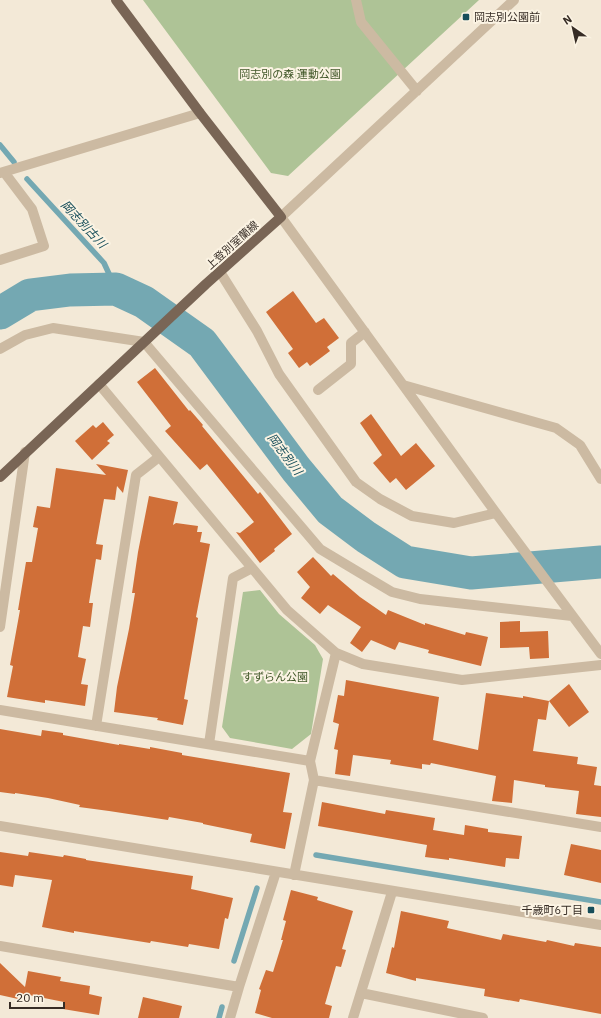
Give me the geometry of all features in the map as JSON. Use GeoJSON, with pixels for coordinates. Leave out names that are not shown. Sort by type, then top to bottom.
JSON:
{"type":"FeatureCollection","features":[{"type":"Feature","properties":{"kind":"main road"},"geometry":{"type":"LineString","coordinates":[[116,0],[200,113],[281,217]]}},
{"type":"Feature","properties":{"kind":"main road","name":"上登別室蘭線"},"geometry":{"type":"LineString","coordinates":[[0,477],[206,284],[281,217]]}},
{"type":"Feature","properties":{"kind":"street"},"geometry":{"type":"LineString","coordinates":[[356,0],[361,22],[417,91]]}},
{"type":"Feature","properties":{"kind":"street"},"geometry":{"type":"LineString","coordinates":[[514,0],[281,217],[505,526],[601,654]]}},
{"type":"Feature","properties":{"kind":"street"},"geometry":{"type":"LineString","coordinates":[[0,260],[44,246],[32,209],[2,172],[200,113]]}},
{"type":"Feature","properties":{"kind":"street"},"geometry":{"type":"LineString","coordinates":[[220,272],[257,331],[279,374],[356,482],[380,499],[412,516],[454,523],[496,513]]}},
{"type":"Feature","properties":{"kind":"street"},"geometry":{"type":"LineString","coordinates":[[0,350],[25,335],[53,328],[148,338],[320,548],[360,574],[392,592],[420,599],[572,616]]}},
{"type":"Feature","properties":{"kind":"street"},"geometry":{"type":"LineString","coordinates":[[318,390],[351,364],[351,343],[365,332]]}},
{"type":"Feature","properties":{"kind":"street"},"geometry":{"type":"LineString","coordinates":[[98,384],[287,610],[336,653],[363,664],[462,680],[601,665]]}},
{"type":"Feature","properties":{"kind":"street"},"geometry":{"type":"LineString","coordinates":[[403,385],[556,428],[580,445],[601,479]]}},
{"type":"Feature","properties":{"kind":"street"},"geometry":{"type":"LineString","coordinates":[[0,627],[25,452]]}},
{"type":"Feature","properties":{"kind":"street"},"geometry":{"type":"LineString","coordinates":[[96,726],[136,475],[159,457]]}},
{"type":"Feature","properties":{"kind":"street"},"geometry":{"type":"LineString","coordinates":[[209,744],[233,578],[252,568]]}},
{"type":"Feature","properties":{"kind":"street"},"geometry":{"type":"LineString","coordinates":[[294,875],[314,780],[310,761],[336,653]]}},
{"type":"Feature","properties":{"kind":"street"},"geometry":{"type":"LineString","coordinates":[[0,710],[310,761]]}},
{"type":"Feature","properties":{"kind":"street"},"geometry":{"type":"LineString","coordinates":[[314,780],[601,827]]}},
{"type":"Feature","properties":{"kind":"street"},"geometry":{"type":"LineString","coordinates":[[0,826],[392,892],[601,925]]}},
{"type":"Feature","properties":{"kind":"street"},"geometry":{"type":"LineString","coordinates":[[230,1018],[238,987],[276,872]]}},
{"type":"Feature","properties":{"kind":"street"},"geometry":{"type":"LineString","coordinates":[[353,1018],[392,892]]}},
{"type":"Feature","properties":{"kind":"street"},"geometry":{"type":"LineString","coordinates":[[0,946],[238,987]]}},
{"type":"Feature","properties":{"kind":"street"},"geometry":{"type":"LineString","coordinates":[[361,993],[484,1018]]}},
{"type":"Feature","properties":{"kind":"green space","name":"岡志別の森 運動公園"},"geometry":{"type":"Polygon","coordinates":[[[143,0],[479,0],[288,176],[271,173],[143,0]]]}},
{"type":"Feature","properties":{"kind":"green space","name":"すずらん公園"},"geometry":{"type":"Polygon","coordinates":[[[260,590],[279,614],[315,645],[323,659],[311,734],[292,749],[230,738],[222,727],[243,592],[260,590]]]}},
{"type":"Feature","properties":{"kind":"water"},"geometry":{"type":"Polygon","coordinates":[[[534,553],[556,559],[570,556],[601,557],[601,571],[552,577],[534,553]]]}},
{"type":"Feature","properties":{"kind":"pier"},"geometry":{"type":"Polygon","coordinates":[[[533,551],[546,554],[564,577],[551,578],[533,554],[533,551]]]}},
{"type":"Feature","properties":{"kind":"building"},"geometry":{"type":"Polygon","coordinates":[[[293,291],[316,323],[324,318],[339,338],[327,347],[330,351],[310,366],[307,362],[299,368],[288,353],[293,349],[266,312],[293,291]]]}},
{"type":"Feature","properties":{"kind":"building"},"geometry":{"type":"Polygon","coordinates":[[[155,368],[258,494],[260,492],[292,534],[260,563],[236,532],[240,533],[254,522],[207,464],[200,470],[165,431],[171,426],[137,382],[155,368]]]}},
{"type":"Feature","properties":{"kind":"building"},"geometry":{"type":"Polygon","coordinates":[[[371,414],[401,456],[416,443],[435,466],[406,490],[396,478],[390,483],[373,463],[382,455],[360,423],[371,414]]]}},
{"type":"Feature","properties":{"kind":"building"},"geometry":{"type":"Polygon","coordinates":[[[103,422],[114,435],[107,441],[110,443],[92,460],[75,441],[93,425],[96,428],[103,422]]]}},
{"type":"Feature","properties":{"kind":"building"},"geometry":{"type":"Polygon","coordinates":[[[96,464],[128,470],[123,493],[117,486],[115,500],[104,499],[96,544],[103,545],[101,560],[96,559],[89,603],[93,603],[90,627],[83,626],[78,657],[86,659],[81,684],[88,685],[85,706],[45,700],[45,703],[7,697],[13,666],[10,665],[20,610],[18,610],[26,562],[32,562],[38,528],[33,527],[37,506],[50,508],[56,468],[106,475],[96,464]]]}},
{"type":"Feature","properties":{"kind":"building"},"geometry":{"type":"Polygon","coordinates":[[[149,496],[178,502],[173,525],[176,523],[198,526],[197,532],[202,532],[200,542],[210,544],[196,617],[198,618],[184,699],[188,700],[183,725],[157,720],[158,718],[114,712],[117,687],[135,593],[132,593],[138,552],[149,496]]]}},
{"type":"Feature","properties":{"kind":"building"},"geometry":{"type":"Polygon","coordinates":[[[313,557],[331,576],[333,574],[360,597],[386,615],[388,610],[425,625],[425,623],[465,635],[466,632],[488,637],[481,666],[428,653],[429,650],[399,642],[395,650],[371,640],[362,652],[350,643],[361,627],[328,605],[320,614],[301,598],[310,587],[297,572],[313,557]]]}},
{"type":"Feature","properties":{"kind":"building"},"geometry":{"type":"Polygon","coordinates":[[[520,621],[520,632],[548,631],[549,658],[530,659],[529,647],[500,648],[500,622],[520,621]]]}},
{"type":"Feature","properties":{"kind":"building"},"geometry":{"type":"Polygon","coordinates":[[[346,680],[439,697],[433,740],[478,750],[486,693],[523,698],[523,696],[549,701],[546,720],[538,719],[533,751],[578,757],[577,764],[597,767],[594,785],[601,786],[601,817],[576,814],[579,791],[545,787],[545,785],[514,780],[512,803],[492,801],[496,776],[431,763],[430,765],[422,764],[422,769],[390,764],[391,760],[353,755],[350,776],[335,774],[338,750],[334,749],[339,724],[333,722],[338,695],[344,696],[346,680]]]}},
{"type":"Feature","properties":{"kind":"building"},"geometry":{"type":"Polygon","coordinates":[[[569,684],[589,712],[569,727],[549,701],[569,684]]]}},
{"type":"Feature","properties":{"kind":"building"},"geometry":{"type":"Polygon","coordinates":[[[0,729],[41,736],[42,730],[63,733],[63,735],[119,745],[150,749],[150,747],[182,753],[182,755],[290,773],[283,812],[292,813],[285,849],[250,842],[252,834],[203,823],[169,817],[168,820],[79,807],[80,805],[48,798],[0,792],[0,729]]]}},
{"type":"Feature","properties":{"kind":"building"},"geometry":{"type":"Polygon","coordinates":[[[322,802],[385,814],[386,810],[435,818],[433,830],[464,835],[465,825],[488,829],[488,832],[522,836],[519,859],[506,858],[505,867],[449,858],[449,860],[425,857],[427,845],[318,826],[322,802]]]}},
{"type":"Feature","properties":{"kind":"building"},"geometry":{"type":"Polygon","coordinates":[[[571,844],[601,850],[601,883],[564,875],[571,844]]]}},
{"type":"Feature","properties":{"kind":"building"},"geometry":{"type":"Polygon","coordinates":[[[0,852],[28,856],[29,852],[63,857],[64,855],[86,860],[193,876],[191,889],[233,898],[228,919],[225,918],[219,949],[189,944],[188,947],[151,941],[150,943],[74,931],[74,933],[42,927],[52,880],[15,875],[13,887],[0,885],[0,852]]]}},
{"type":"Feature","properties":{"kind":"building"},"geometry":{"type":"Polygon","coordinates":[[[291,890],[318,897],[317,900],[353,911],[342,949],[346,950],[341,967],[336,966],[325,1004],[332,1006],[329,1018],[272,1018],[255,1013],[261,990],[259,989],[266,970],[273,972],[283,940],[281,940],[286,921],[283,920],[291,890]]]}},
{"type":"Feature","properties":{"kind":"building"},"geometry":{"type":"Polygon","coordinates":[[[401,911],[449,921],[447,928],[501,940],[503,934],[546,942],[547,940],[574,946],[575,943],[601,947],[601,1014],[520,999],[519,1002],[484,996],[485,989],[416,978],[416,981],[386,973],[392,947],[394,948],[401,911]]]}},
{"type":"Feature","properties":{"kind":"building"},"geometry":{"type":"Polygon","coordinates":[[[0,963],[25,987],[28,971],[61,977],[60,981],[90,986],[89,994],[102,997],[99,1015],[63,1009],[64,1002],[19,993],[18,999],[0,995],[0,963]]]}},
{"type":"Feature","properties":{"kind":"building"},"geometry":{"type":"Polygon","coordinates":[[[143,997],[182,1006],[179,1018],[138,1018],[143,997]]]}},
{"type":"Feature","properties":{"kind":"waterway","name":"岡志別古川"},"geometry":{"type":"LineString","coordinates":[[0,145],[14,162]]}},
{"type":"Feature","properties":{"kind":"waterway","name":"岡志別古川"},"geometry":{"type":"LineString","coordinates":[[27,179],[104,263],[116,289]]}},
{"type":"Feature","properties":{"kind":"waterway","name":"岡志別川"},"geometry":{"type":"LineString","coordinates":[[0,313],[30,295],[70,290],[116,289],[144,302],[202,343],[296,469],[330,510],[366,537],[405,562],[471,573],[601,562]]}},
{"type":"Feature","properties":{"kind":"waterway"},"geometry":{"type":"LineString","coordinates":[[316,855],[601,902]]}},
{"type":"Feature","properties":{"kind":"waterway"},"geometry":{"type":"LineString","coordinates":[[234,961],[257,888]]}},
{"type":"Feature","properties":{"kind":"waterway"},"geometry":{"type":"LineString","coordinates":[[219,1018],[222,1007]]}},
{"type":"Feature","properties":{"kind":"place","name":"岡志別公園前"},"geometry":{"type":"Point","coordinates":[466,17]}},
{"type":"Feature","properties":{"kind":"place","name":"千歳町6丁目"},"geometry":{"type":"Point","coordinates":[591,910]}}]}
